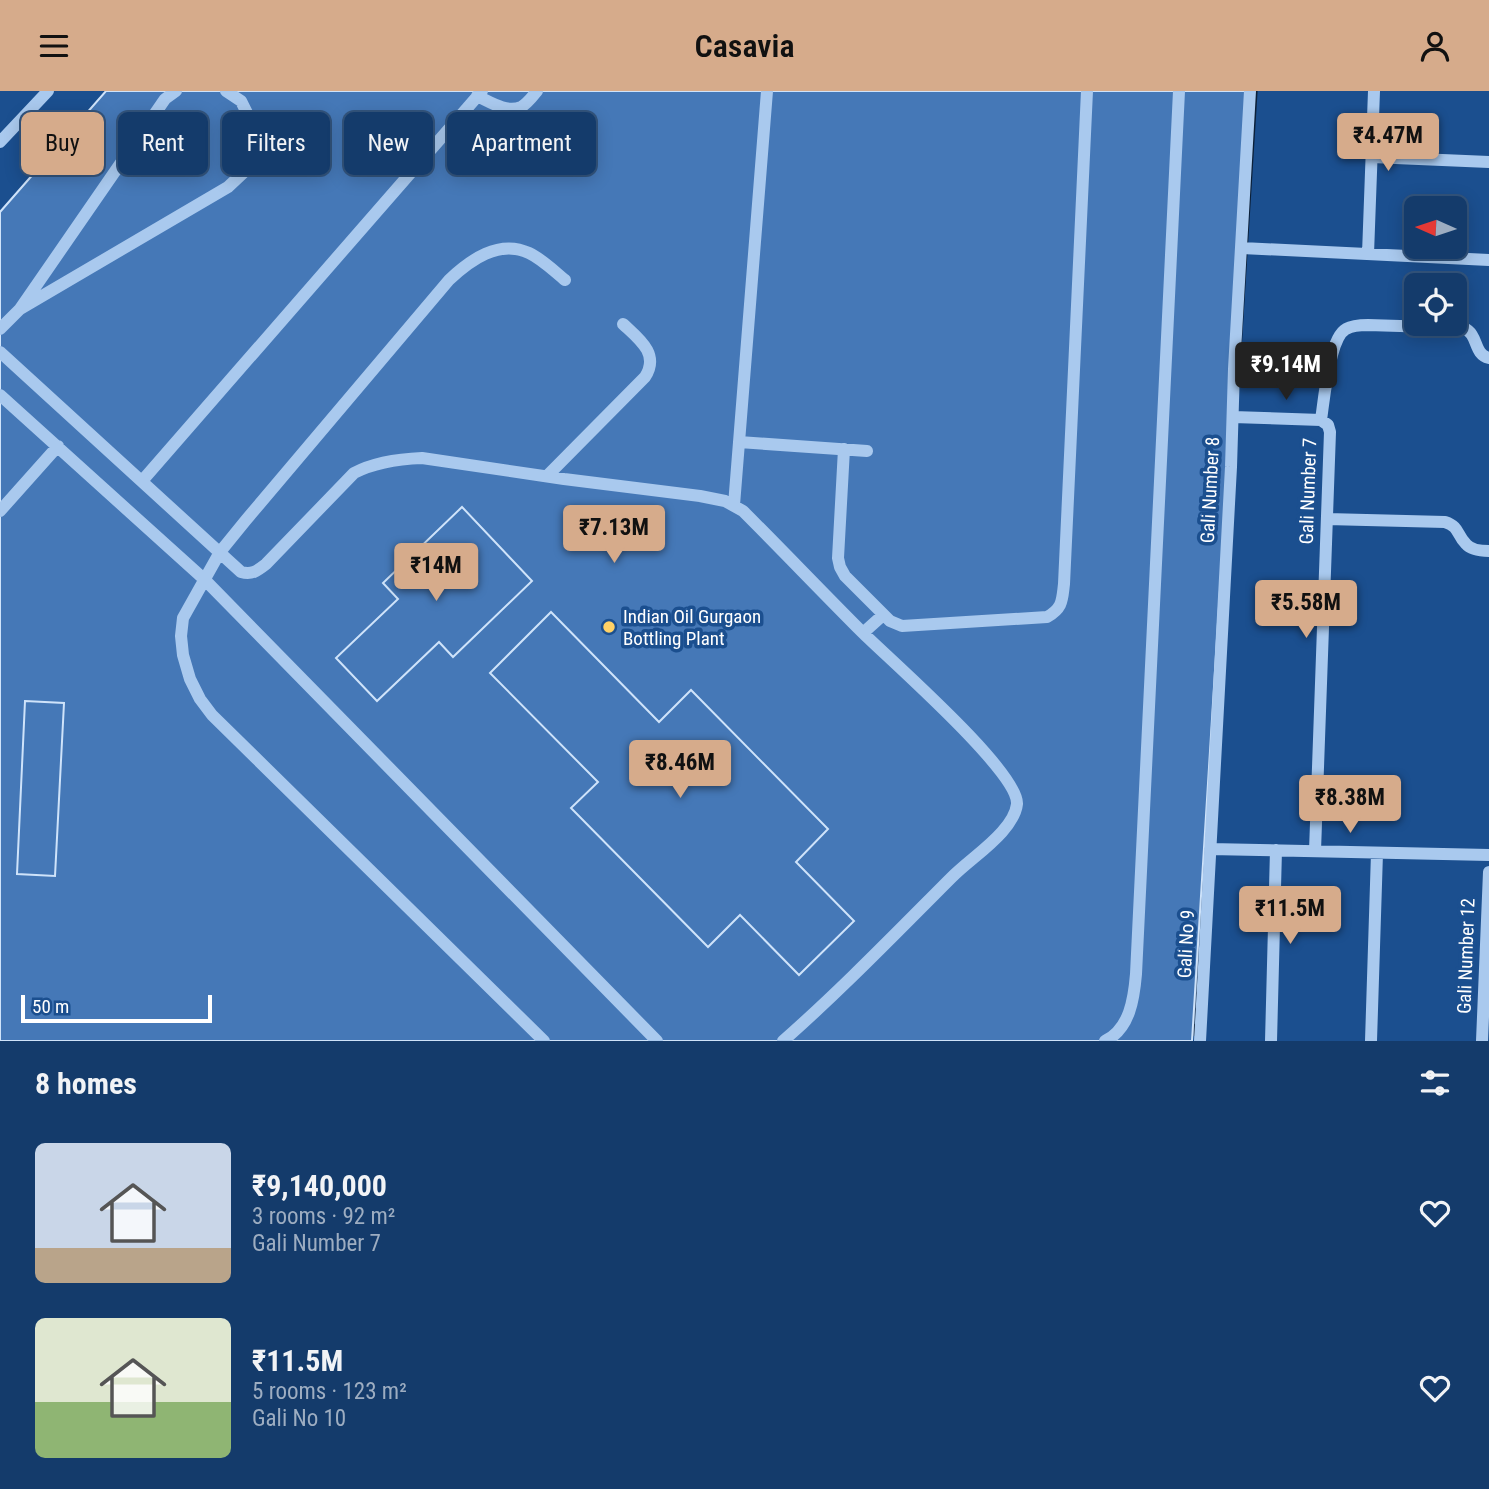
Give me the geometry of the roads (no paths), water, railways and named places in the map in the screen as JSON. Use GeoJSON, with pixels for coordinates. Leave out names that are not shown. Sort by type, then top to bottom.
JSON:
{"type":"FeatureCollection","features":[{"type":"Feature","properties":{"kind":"street"},"geometry":{"type":"LineString","coordinates":[[0,142],[48,91]]}},
{"type":"Feature","properties":{"kind":"street"},"geometry":{"type":"LineString","coordinates":[[0,329],[20,309],[165,99],[176,91]]}},
{"type":"Feature","properties":{"kind":"street"},"geometry":{"type":"LineString","coordinates":[[20,309],[228,187],[244,172],[252,149],[251,121],[241,101],[226,91]]}},
{"type":"Feature","properties":{"kind":"street"},"geometry":{"type":"LineString","coordinates":[[142,481],[480,94],[500,107],[511,109],[521,107],[537,91]]}},
{"type":"Feature","properties":{"kind":"street"},"geometry":{"type":"LineString","coordinates":[[734,505],[767,91]]}},
{"type":"Feature","properties":{"kind":"street"},"geometry":{"type":"LineString","coordinates":[[844,449],[838,558],[840,567],[845,576],[890,621],[902,626],[1047,617],[1056,612],[1062,602],[1065,583],[1087,91]]}},
{"type":"Feature","properties":{"kind":"street"},"geometry":{"type":"LineString","coordinates":[[1105,1041],[1122,1028],[1129,1013],[1136,974],[1179,91]]}},
{"type":"Feature","properties":{"kind":"street","name":"Gali Number 8"},"geometry":{"type":"LineString","coordinates":[[1210,849],[1250,91]]}},
{"type":"Feature","properties":{"kind":"street"},"geometry":{"type":"LineString","coordinates":[[1368,254],[1374,91]]}},
{"type":"Feature","properties":{"kind":"street"},"geometry":{"type":"LineString","coordinates":[[1371,157],[1489,162]]}},
{"type":"Feature","properties":{"kind":"street"},"geometry":{"type":"LineString","coordinates":[[1242,248],[1489,260]]}},
{"type":"Feature","properties":{"kind":"street"},"geometry":{"type":"LineString","coordinates":[[544,1041],[212,715],[190,679],[181,636],[183,618],[220,552],[449,280],[468,263],[486,253],[515,249],[529,253],[565,280]]}},
{"type":"Feature","properties":{"kind":"street"},"geometry":{"type":"LineString","coordinates":[[547,476],[650,369],[650,357],[645,346],[623,324]]}},
{"type":"Feature","properties":{"kind":"street","name":"Gali Number 7"},"geometry":{"type":"LineString","coordinates":[[1315,851],[1331,440],[1325,423],[1334,347],[1340,333],[1356,325],[1464,328],[1473,335],[1482,356],[1489,358]]}},
{"type":"Feature","properties":{"kind":"street"},"geometry":{"type":"LineString","coordinates":[[0,352],[240,572],[248,574],[256,572],[266,564],[354,473],[367,466],[403,459],[422,458],[700,496],[734,505],[743,511],[863,633],[959,724],[1010,783],[1016,795],[1017,806],[1004,830],[783,1041]]}},
{"type":"Feature","properties":{"kind":"street"},"geometry":{"type":"LineString","coordinates":[[0,395],[205,580],[657,1041]]}},
{"type":"Feature","properties":{"kind":"street"},"geometry":{"type":"LineString","coordinates":[[1233,417],[1325,423]]}},
{"type":"Feature","properties":{"kind":"street"},"geometry":{"type":"LineString","coordinates":[[739,442],[867,451]]}},
{"type":"Feature","properties":{"kind":"street"},"geometry":{"type":"LineString","coordinates":[[0,511],[58,446]]}},
{"type":"Feature","properties":{"kind":"street"},"geometry":{"type":"LineString","coordinates":[[1327,519],[1445,522],[1456,527],[1470,547],[1489,551]]}},
{"type":"Feature","properties":{"kind":"street"},"geometry":{"type":"LineString","coordinates":[[863,633],[883,615]]}},
{"type":"Feature","properties":{"kind":"street"},"geometry":{"type":"LineString","coordinates":[[1210,849],[1489,855]]}},
{"type":"Feature","properties":{"kind":"street","name":"Gali No 9"},"geometry":{"type":"LineString","coordinates":[[1200,1041],[1210,849]]}},
{"type":"Feature","properties":{"kind":"street"},"geometry":{"type":"LineString","coordinates":[[1271,1041],[1276,850]]}},
{"type":"Feature","properties":{"kind":"street"},"geometry":{"type":"LineString","coordinates":[[1371,1041],[1377,853]]}},
{"type":"Feature","properties":{"kind":"street","name":"Gali Number 12"},"geometry":{"type":"LineString","coordinates":[[1482,1041],[1489,872]]}},
{"type":"Feature","properties":{"kind":"place","name":"Indian Oil Gurgaon Bottling Plant"},"geometry":{"type":"Point","coordinates":[609,627]}}]}
